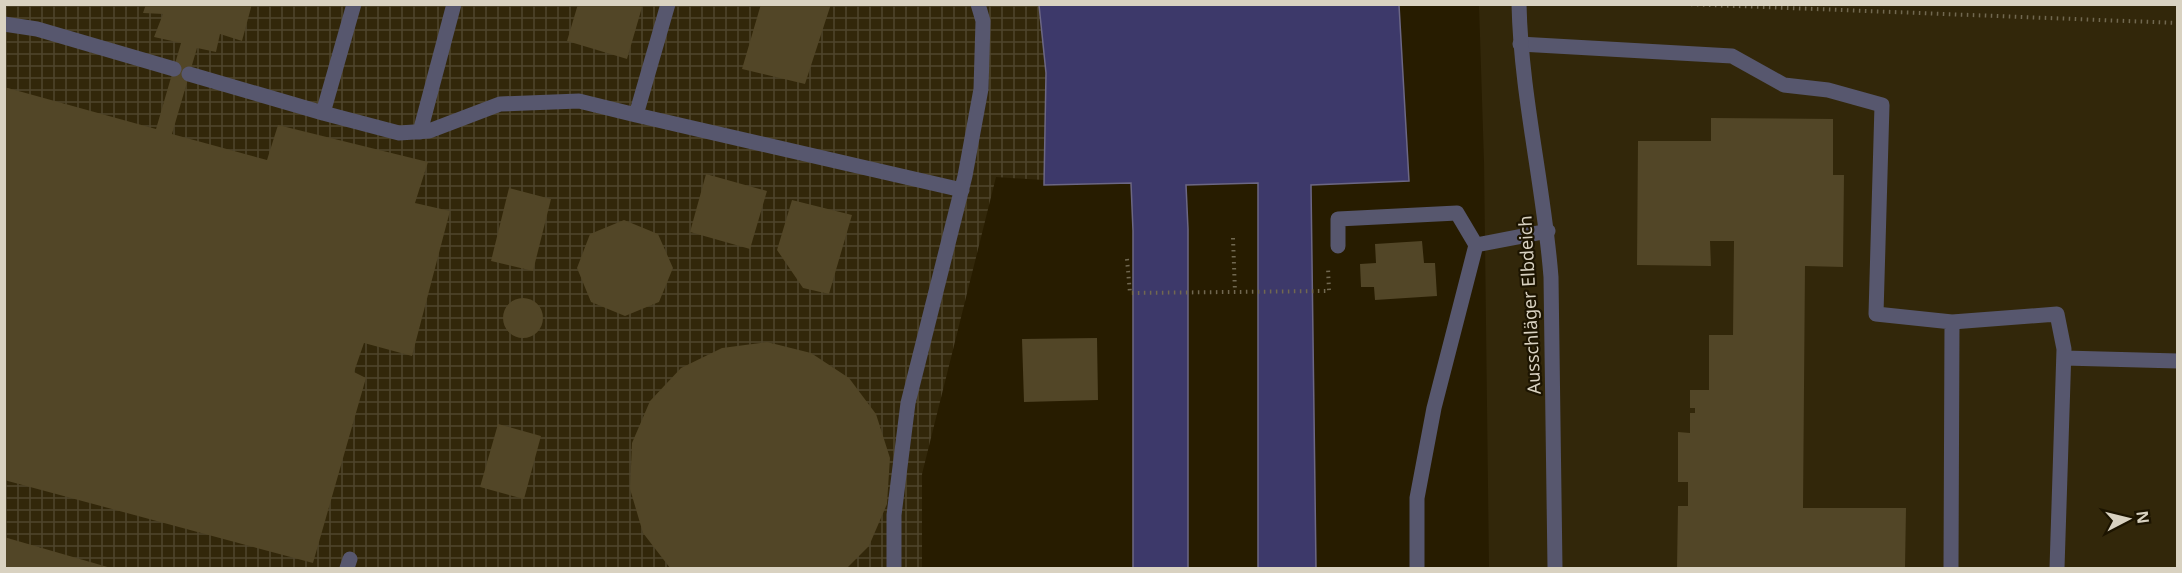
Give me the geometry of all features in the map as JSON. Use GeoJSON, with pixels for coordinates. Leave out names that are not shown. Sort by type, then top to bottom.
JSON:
{"type":"FeatureCollection","features":[{"type":"Feature","properties":{"kind":"street"},"geometry":{"type":"LineString","coordinates":[[323,113],[354,4]]}},
{"type":"Feature","properties":{"kind":"street"},"geometry":{"type":"LineString","coordinates":[[420,132],[454,4]]}},
{"type":"Feature","properties":{"kind":"street"},"geometry":{"type":"LineString","coordinates":[[636,115],[668,4]]}},
{"type":"Feature","properties":{"kind":"street"},"geometry":{"type":"LineString","coordinates":[[894,568],[894,515],[908,404],[962,190],[981,88],[983,21],[978,4]]}},
{"type":"Feature","properties":{"kind":"street","name":"Ausschläger Elbdeich"},"geometry":{"type":"LineString","coordinates":[[1519,4],[1520,44],[1548,231],[1552,312],[1555,568]]}},
{"type":"Feature","properties":{"kind":"street"},"geometry":{"type":"LineString","coordinates":[[4,24],[37,29],[174,69]]}},
{"type":"Feature","properties":{"kind":"street"},"geometry":{"type":"LineString","coordinates":[[1520,44],[1732,56],[1784,85],[1828,90],[1882,105],[1876,314],[1952,322],[2056,314],[2064,358],[2057,568]]}},
{"type":"Feature","properties":{"kind":"street"},"geometry":{"type":"LineString","coordinates":[[189,74],[399,133],[420,132],[452,124],[500,104],[579,100],[962,190]]}},
{"type":"Feature","properties":{"kind":"street"},"geometry":{"type":"LineString","coordinates":[[1332,252],[1338,219],[1457,213],[1476,245],[1434,408],[1417,498],[1417,568]]}},
{"type":"Feature","properties":{"kind":"street"},"geometry":{"type":"LineString","coordinates":[[1476,245],[1548,231]]}},
{"type":"Feature","properties":{"kind":"street"},"geometry":{"type":"LineString","coordinates":[[1950,568],[1952,322]]}},
{"type":"Feature","properties":{"kind":"street"},"geometry":{"type":"LineString","coordinates":[[2064,358],[2178,360]]}},
{"type":"Feature","properties":{"kind":"path"},"geometry":{"type":"LineString","coordinates":[[1684,4],[2178,23]]}},
{"type":"Feature","properties":{"kind":"path"},"geometry":{"type":"LineString","coordinates":[[1233,238],[1235,292]]}},
{"type":"Feature","properties":{"kind":"path"},"geometry":{"type":"LineString","coordinates":[[1127,259],[1130,293],[1329,291],[1332,252]]}},
{"type":"Feature","properties":{"kind":"shaded area"},"geometry":{"type":"Polygon","coordinates":[[[4,5],[1039,5],[1046,73],[1044,180],[996,177],[922,474],[922,568],[5,568],[4,5]]]}},
{"type":"Feature","properties":{"kind":"shaded area"},"geometry":{"type":"Polygon","coordinates":[[[1039,5],[1399,5],[1409,181],[1311,185],[1316,568],[1258,568],[1258,183],[1186,185],[1188,568],[1133,568],[1131,183],[1044,185],[1046,73],[1039,5]]]}},
{"type":"Feature","properties":{"kind":"shaded area"},"geometry":{"type":"Polygon","coordinates":[[[1479,5],[2177,5],[2177,568],[1489,568],[1484,162],[1479,5]]]}},
{"type":"Feature","properties":{"kind":"building"},"geometry":{"type":"Polygon","coordinates":[[[146,4],[252,4],[242,41],[220,34],[216,52],[197,48],[172,134],[267,160],[278,125],[428,162],[415,203],[450,211],[412,356],[364,343],[354,372],[366,378],[313,563],[4,480],[4,87],[156,129],[181,43],[154,37],[163,14],[143,13],[146,4]]]}},
{"type":"Feature","properties":{"kind":"building"},"geometry":{"type":"Polygon","coordinates":[[[578,4],[643,4],[627,59],[567,41],[578,4]]]}},
{"type":"Feature","properties":{"kind":"building"},"geometry":{"type":"Polygon","coordinates":[[[761,4],[831,4],[805,84],[742,69],[761,4]]]}},
{"type":"Feature","properties":{"kind":"building"},"geometry":{"type":"Polygon","coordinates":[[[1711,118],[1833,119],[1833,175],[1844,175],[1843,267],[1805,266],[1803,508],[1906,508],[1905,568],[1677,568],[1678,506],[1688,506],[1688,482],[1678,482],[1678,432],[1690,433],[1690,413],[1695,413],[1695,408],[1690,408],[1690,390],[1709,390],[1709,335],[1733,335],[1734,241],[1710,241],[1711,266],[1637,265],[1638,141],[1711,141],[1711,118]]]}},
{"type":"Feature","properties":{"kind":"building"},"geometry":{"type":"Polygon","coordinates":[[[706,174],[767,191],[750,249],[690,232],[706,174]]]}},
{"type":"Feature","properties":{"kind":"building"},"geometry":{"type":"Polygon","coordinates":[[[509,188],[551,199],[533,271],[491,261],[509,188]]]}},
{"type":"Feature","properties":{"kind":"building"},"geometry":{"type":"Polygon","coordinates":[[[792,200],[852,215],[829,294],[803,288],[777,250],[792,200]]]}},
{"type":"Feature","properties":{"kind":"building"},"geometry":{"type":"Polygon","coordinates":[[[624,220],[658,234],[673,268],[659,302],[625,316],[591,302],[577,268],[590,234],[624,220]]]}},
{"type":"Feature","properties":{"kind":"building"},"geometry":{"type":"Polygon","coordinates":[[[1422,241],[1424,263],[1435,263],[1437,296],[1375,300],[1374,287],[1361,287],[1360,264],[1376,263],[1375,244],[1422,241]]]}},
{"type":"Feature","properties":{"kind":"building"},"geometry":{"type":"Polygon","coordinates":[[[523,298],[531,299],[537,304],[542,310],[542,326],[537,332],[531,337],[523,338],[515,337],[509,332],[504,326],[503,318],[504,310],[509,304],[515,299],[523,298]]]}},
{"type":"Feature","properties":{"kind":"building"},"geometry":{"type":"Polygon","coordinates":[[[1097,338],[1098,400],[1024,402],[1022,339],[1097,338]]]}},
{"type":"Feature","properties":{"kind":"building"},"geometry":{"type":"Polygon","coordinates":[[[767,342],[811,353],[849,378],[876,414],[890,458],[887,504],[869,546],[847,568],[670,568],[643,533],[630,489],[632,443],[650,401],[681,368],[722,348],[767,342]]]}},
{"type":"Feature","properties":{"kind":"building"},"geometry":{"type":"Polygon","coordinates":[[[498,424],[541,436],[524,499],[480,487],[498,424]]]}},
{"type":"Feature","properties":{"kind":"building"},"geometry":{"type":"Polygon","coordinates":[[[4,537],[111,568],[4,568],[4,537]]]}}]}
